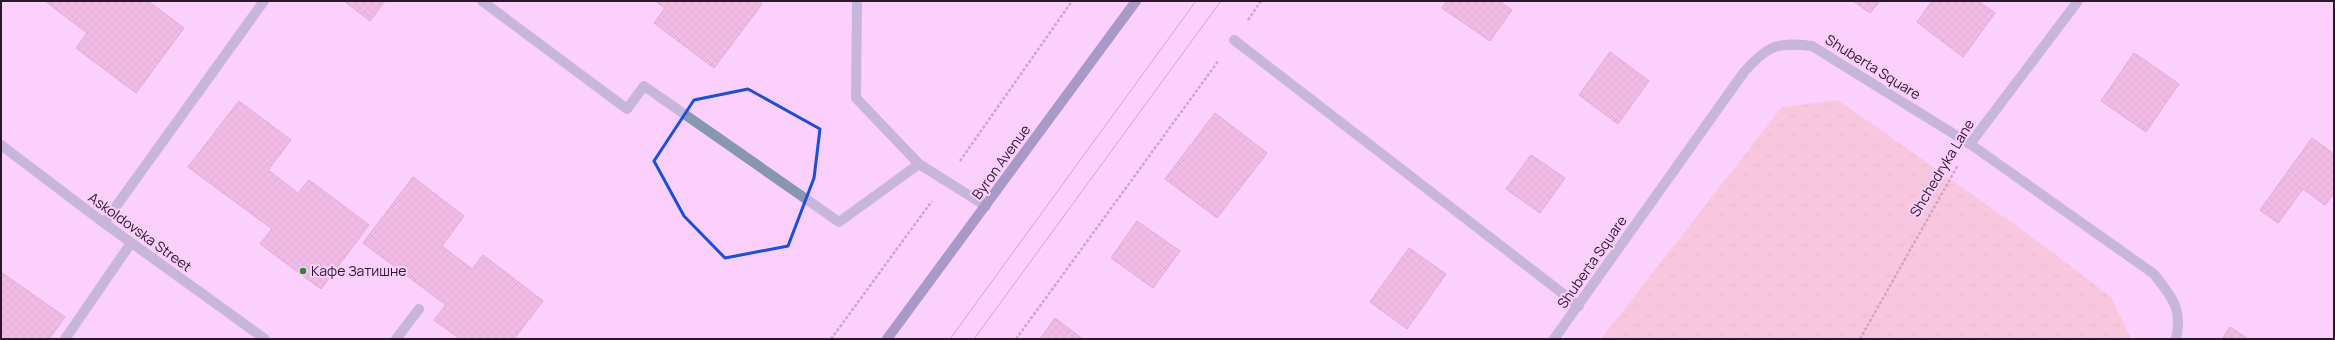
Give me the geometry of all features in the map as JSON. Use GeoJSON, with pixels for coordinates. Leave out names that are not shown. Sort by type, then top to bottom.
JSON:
{"type":"FeatureCollection","features":[{"type":"Feature","properties":{"kind":"main road","name":"Byron Avenue"},"geometry":{"type":"LineString","coordinates":[[887,339],[1136,1]]}},
{"type":"Feature","properties":{"kind":"street"},"geometry":{"type":"LineString","coordinates":[[104,223],[264,1]]}},
{"type":"Feature","properties":{"kind":"street"},"geometry":{"type":"LineString","coordinates":[[482,1],[627,109],[644,86],[839,222],[919,164]]}},
{"type":"Feature","properties":{"kind":"street"},"geometry":{"type":"LineString","coordinates":[[857,1],[856,98],[919,164],[986,206]]}},
{"type":"Feature","properties":{"kind":"street","name":"Shchedryka Lane"},"geometry":{"type":"LineString","coordinates":[[1970,144],[2078,1]]}},
{"type":"Feature","properties":{"kind":"street"},"geometry":{"type":"LineString","coordinates":[[1234,40],[1579,306]]}},
{"type":"Feature","properties":{"kind":"street","name":"Shuberta Square"},"geometry":{"type":"LineString","coordinates":[[1554,339],[1579,306],[1744,72],[1761,53],[1786,43],[1812,46],[1970,144],[2154,274],[2174,298],[2180,323],[2176,339]]}},
{"type":"Feature","properties":{"kind":"street","name":"Askoldovska Street"},"geometry":{"type":"LineString","coordinates":[[1,145],[131,243],[264,339]]}},
{"type":"Feature","properties":{"kind":"street"},"geometry":{"type":"LineString","coordinates":[[64,339],[131,243]]}},
{"type":"Feature","properties":{"kind":"street"},"geometry":{"type":"LineString","coordinates":[[396,339],[419,309]]}},
{"type":"Feature","properties":{"kind":"path"},"geometry":{"type":"LineString","coordinates":[[1016,339],[1261,1]]}},
{"type":"Feature","properties":{"kind":"path","name":"Shchedryka Lane"},"geometry":{"type":"LineString","coordinates":[[1860,339],[1970,144]]}},
{"type":"Feature","properties":{"kind":"highlighted area"},"geometry":{"type":"Polygon","coordinates":[[[748,89],[820,129],[814,178],[788,246],[725,258],[684,216],[654,161],[694,100],[748,89]]]}},
{"type":"Feature","properties":{"kind":"green space"},"geometry":{"type":"Polygon","coordinates":[[[1838,100],[2014,224],[2111,297],[2131,339],[1601,339],[1782,107],[1838,100]]]}},
{"type":"Feature","properties":{"kind":"building"},"geometry":{"type":"Polygon","coordinates":[[[45,1],[148,1],[184,28],[136,93],[76,48],[87,33],[45,1]]]}},
{"type":"Feature","properties":{"kind":"building"},"geometry":{"type":"Polygon","coordinates":[[[344,1],[385,1],[370,21],[344,1]]]}},
{"type":"Feature","properties":{"kind":"building"},"geometry":{"type":"Polygon","coordinates":[[[655,1],[758,1],[762,4],[714,68],[654,23],[665,8],[655,1]]]}},
{"type":"Feature","properties":{"kind":"building"},"geometry":{"type":"Polygon","coordinates":[[[1447,1],[1499,1],[1512,10],[1490,41],[1442,8],[1447,1]]]}},
{"type":"Feature","properties":{"kind":"building"},"geometry":{"type":"Polygon","coordinates":[[[1853,1],[1880,1],[1870,13],[1853,1]]]}},
{"type":"Feature","properties":{"kind":"building"},"geometry":{"type":"Polygon","coordinates":[[[1932,1],[1978,1],[1995,13],[1963,57],[1917,22],[1932,1]]]}},
{"type":"Feature","properties":{"kind":"building"},"geometry":{"type":"Polygon","coordinates":[[[1610,52],[1649,81],[1618,124],[1579,95],[1610,52]]]}},
{"type":"Feature","properties":{"kind":"building"},"geometry":{"type":"Polygon","coordinates":[[[2134,53],[2179,84],[2146,132],[2101,101],[2134,53]]]}},
{"type":"Feature","properties":{"kind":"building"},"geometry":{"type":"Polygon","coordinates":[[[239,101],[291,140],[268,170],[298,193],[309,180],[369,225],[321,289],[260,244],[272,229],[188,167],[239,101]]]}},
{"type":"Feature","properties":{"kind":"building"},"geometry":{"type":"Polygon","coordinates":[[[1215,113],[1267,153],[1217,218],[1165,179],[1215,113]]]}},
{"type":"Feature","properties":{"kind":"building"},"geometry":{"type":"Polygon","coordinates":[[[2312,138],[2334,154],[2334,193],[2325,205],[2303,189],[2278,223],[2260,210],[2312,138]]]}},
{"type":"Feature","properties":{"kind":"building"},"geometry":{"type":"Polygon","coordinates":[[[1531,155],[1565,178],[1540,213],[1506,189],[1531,155]]]}},
{"type":"Feature","properties":{"kind":"building"},"geometry":{"type":"Polygon","coordinates":[[[413,177],[464,216],[442,246],[472,269],[483,255],[543,301],[514,339],[460,339],[434,320],[446,305],[363,243],[413,177]]]}},
{"type":"Feature","properties":{"kind":"building"},"geometry":{"type":"Polygon","coordinates":[[[1137,221],[1180,251],[1153,288],[1111,258],[1137,221]]]}},
{"type":"Feature","properties":{"kind":"building"},"geometry":{"type":"Polygon","coordinates":[[[1409,248],[1446,274],[1407,329],[1370,302],[1409,248]]]}},
{"type":"Feature","properties":{"kind":"building"},"geometry":{"type":"Polygon","coordinates":[[[1,272],[65,317],[49,339],[1,339],[1,272]]]}},
{"type":"Feature","properties":{"kind":"building"},"geometry":{"type":"Polygon","coordinates":[[[1055,318],[1083,339],[1040,339],[1055,318]]]}},
{"type":"Feature","properties":{"kind":"building"},"geometry":{"type":"Polygon","coordinates":[[[2230,327],[2248,339],[2222,339],[2230,327]]]}},
{"type":"Feature","properties":{"kind":"tram line"},"geometry":{"type":"LineString","coordinates":[[950,339],[1196,1]]}},
{"type":"Feature","properties":{"kind":"tram line"},"geometry":{"type":"LineString","coordinates":[[974,339],[1221,1]]}},
{"type":"Feature","properties":{"kind":"place","name":"Кафе Затишне"},"geometry":{"type":"Point","coordinates":[303,271]}}]}
